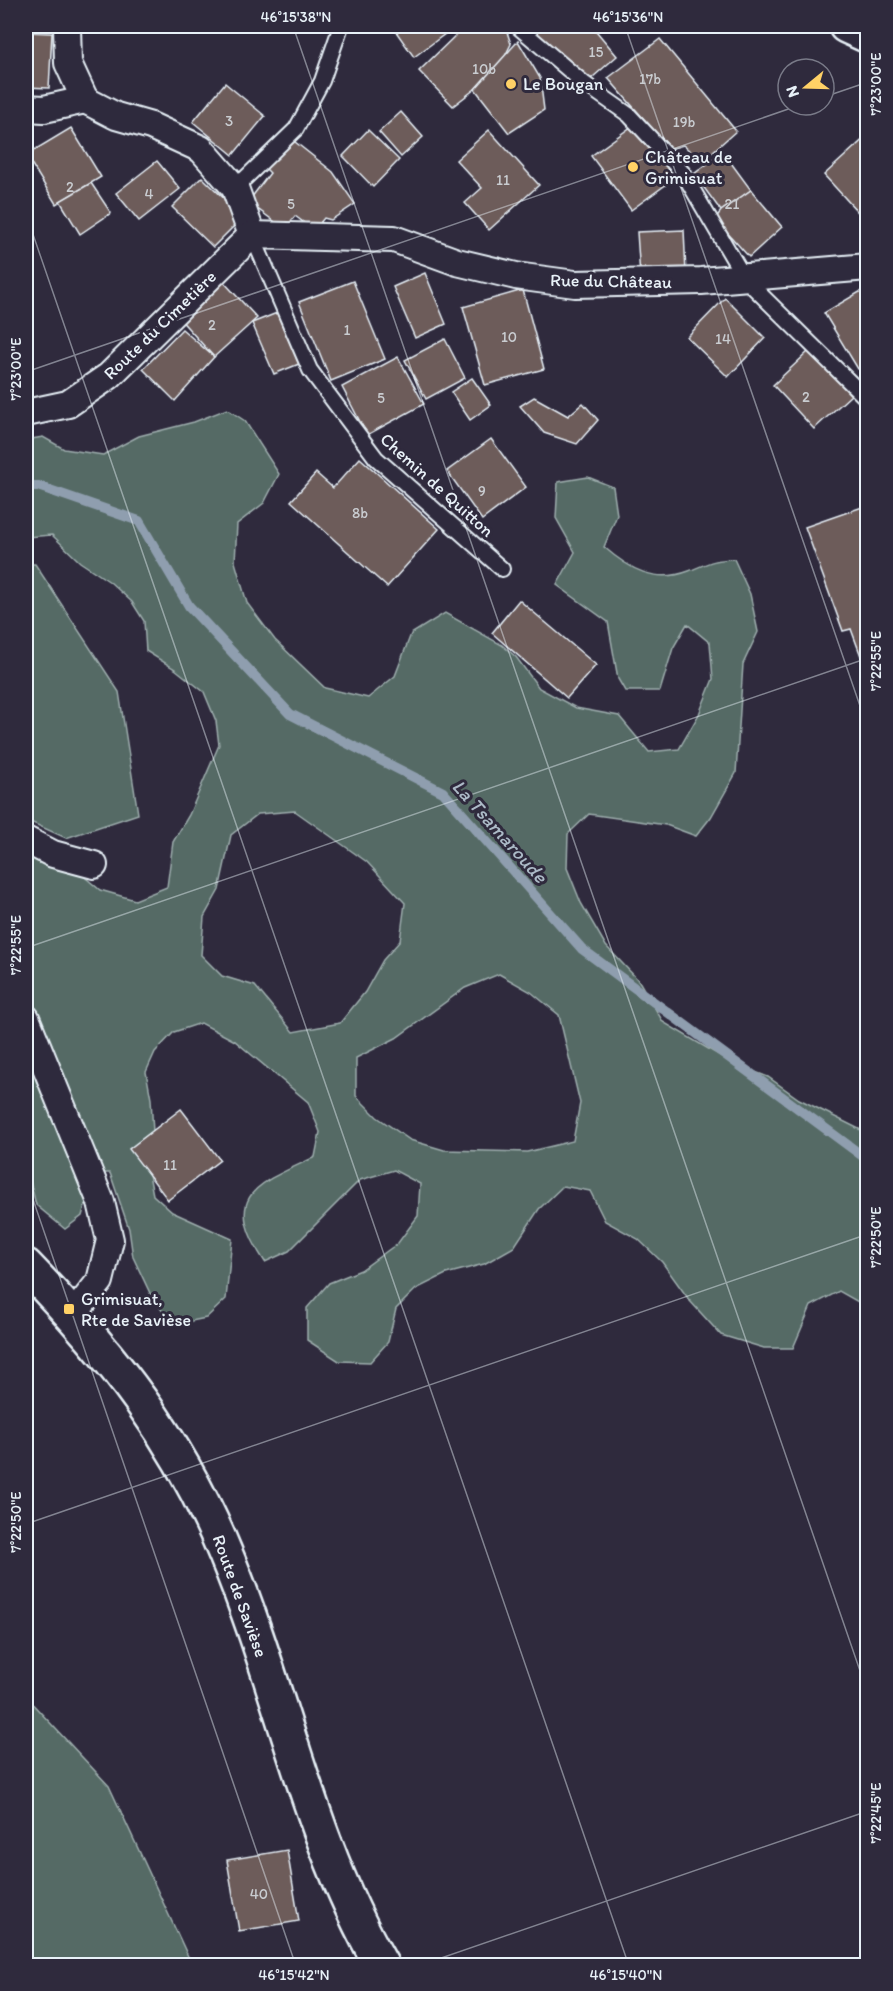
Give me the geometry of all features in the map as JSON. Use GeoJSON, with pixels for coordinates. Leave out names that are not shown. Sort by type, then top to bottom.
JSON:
{"type":"FeatureCollection","features":[{"type":"Feature","properties":{"kind":"street"},"geometry":{"type":"LineString","coordinates":[[68,26],[68,63],[85,100],[116,116],[151,126],[201,149],[235,188],[252,235]]}},
{"type":"Feature","properties":{"kind":"street"},"geometry":{"type":"LineString","coordinates":[[846,26],[867,36]]}},
{"type":"Feature","properties":{"kind":"street"},"geometry":{"type":"LineString","coordinates":[[26,108],[45,109],[85,100]]}},
{"type":"Feature","properties":{"kind":"street","name":"Rue du Château"},"geometry":{"type":"LineString","coordinates":[[252,235],[394,239],[457,262],[516,276],[575,284],[745,279],[867,267]]}},
{"type":"Feature","properties":{"kind":"street","name":"Route du Cimetière"},"geometry":{"type":"LineString","coordinates":[[26,413],[68,404],[109,376],[252,235]]}},
{"type":"Feature","properties":{"kind":"street"},"geometry":{"type":"LineString","coordinates":[[26,840],[53,854],[94,866]]}},
{"type":"Feature","properties":{"kind":"street"},"geometry":{"type":"LineString","coordinates":[[26,1018],[101,1202],[110,1240],[100,1281],[73,1315]]}},
{"type":"Feature","properties":{"kind":"street","name":"Route de Savièse"},"geometry":{"type":"LineString","coordinates":[[26,1266],[73,1315],[141,1398],[207,1510],[249,1617],[323,1843],[343,1891],[382,1965]]}},
{"type":"Feature","properties":{"kind":"lane"},"geometry":{"type":"LineString","coordinates":[[235,188],[297,129],[322,81],[342,26]]}},
{"type":"Feature","properties":{"kind":"lane"},"geometry":{"type":"LineString","coordinates":[[517,26],[568,71],[629,115],[683,173],[745,279],[867,400]]}},
{"type":"Feature","properties":{"kind":"lane","name":"Chemin de Quitton"},"geometry":{"type":"LineString","coordinates":[[252,235],[310,370],[369,450],[376,459],[502,568]]}},
{"type":"Feature","properties":{"kind":"green space"},"geometry":{"type":"Polygon","coordinates":[[[227,409],[245,421],[279,474],[264,503],[237,524],[235,562],[247,603],[275,640],[325,688],[368,698],[395,676],[411,634],[445,613],[502,645],[516,657],[539,688],[576,708],[619,716],[649,752],[679,749],[699,714],[713,679],[710,643],[687,624],[673,648],[660,691],[625,691],[618,679],[608,622],[557,585],[575,552],[556,518],[558,482],[588,477],[613,487],[617,515],[604,547],[633,568],[654,575],[677,575],[715,561],[734,559],[750,594],[758,632],[743,664],[736,773],[711,817],[696,836],[666,825],[589,814],[568,834],[567,868],[581,903],[606,946],[639,981],[663,1022],[732,1063],[768,1077],[799,1099],[867,1133],[867,1307],[839,1291],[811,1306],[793,1348],[764,1348],[721,1335],[690,1301],[662,1262],[638,1239],[605,1221],[590,1191],[563,1186],[539,1209],[514,1247],[484,1264],[446,1274],[416,1289],[396,1309],[388,1342],[370,1362],[339,1361],[307,1340],[307,1308],[329,1283],[361,1270],[398,1243],[418,1216],[420,1184],[394,1170],[360,1180],[289,1251],[265,1262],[252,1239],[246,1221],[246,1206],[252,1194],[262,1184],[315,1157],[320,1132],[308,1102],[235,1041],[201,1023],[174,1032],[155,1052],[146,1072],[151,1099],[153,1132],[146,1159],[153,1195],[172,1212],[232,1239],[226,1299],[206,1318],[172,1325],[150,1293],[133,1257],[129,1229],[110,1173],[101,1173],[88,1195],[82,1216],[65,1229],[36,1205],[26,1165],[26,842],[73,867],[100,890],[135,900],[167,887],[173,842],[189,815],[219,745],[216,721],[204,692],[175,669],[146,651],[144,621],[132,602],[110,582],[80,562],[52,535],[26,537],[26,440],[43,437],[64,449],[103,455],[139,436],[194,422],[227,409]],[[295,811],[258,814],[231,835],[219,890],[204,917],[201,955],[222,976],[255,986],[293,1032],[340,1023],[365,992],[383,960],[400,941],[405,903],[367,862],[295,811]],[[499,974],[465,988],[396,1038],[356,1058],[356,1096],[377,1117],[410,1140],[444,1150],[527,1152],[573,1141],[580,1103],[559,1015],[531,992],[499,974]]]}},
{"type":"Feature","properties":{"kind":"green space"},"geometry":{"type":"Polygon","coordinates":[[[26,564],[35,564],[119,692],[138,814],[66,838],[26,820],[26,564]]]}},
{"type":"Feature","properties":{"kind":"green space"},"geometry":{"type":"Polygon","coordinates":[[[26,1697],[109,1786],[192,1965],[26,1965],[26,1697]]]}},
{"type":"Feature","properties":{"kind":"building"},"geometry":{"type":"Polygon","coordinates":[[[392,26],[444,26],[449,31],[414,57],[392,26]]]}},
{"type":"Feature","properties":{"kind":"building"},"geometry":{"type":"Polygon","coordinates":[[[456,26],[505,26],[511,44],[505,56],[475,89],[453,106],[419,71],[460,31],[456,26]]]}},
{"type":"Feature","properties":{"kind":"building"},"geometry":{"type":"Polygon","coordinates":[[[517,26],[592,26],[617,56],[585,84],[517,26]]]}},
{"type":"Feature","properties":{"kind":"building"},"geometry":{"type":"Polygon","coordinates":[[[26,32],[52,33],[49,88],[26,87],[26,32]]]}},
{"type":"Feature","properties":{"kind":"building"},"geometry":{"type":"Polygon","coordinates":[[[660,39],[736,131],[702,161],[683,145],[670,149],[608,78],[660,39]]]}},
{"type":"Feature","properties":{"kind":"building","name":"Le Bougan"},"geometry":{"type":"Polygon","coordinates":[[[518,41],[540,78],[544,110],[509,133],[475,89],[518,41]]]}},
{"type":"Feature","properties":{"kind":"building"},"geometry":{"type":"Polygon","coordinates":[[[225,83],[265,116],[233,155],[193,122],[225,83]]]}},
{"type":"Feature","properties":{"kind":"building"},"geometry":{"type":"Polygon","coordinates":[[[401,112],[423,137],[401,157],[379,132],[401,112]]]}},
{"type":"Feature","properties":{"kind":"building","name":"Château de Grimisuat"},"geometry":{"type":"Polygon","coordinates":[[[635,124],[675,178],[631,210],[591,156],[635,124]]]}},
{"type":"Feature","properties":{"kind":"building"},"geometry":{"type":"Polygon","coordinates":[[[71,128],[101,177],[56,204],[26,155],[71,128]]]}},
{"type":"Feature","properties":{"kind":"building"},"geometry":{"type":"Polygon","coordinates":[[[368,130],[399,160],[373,187],[343,156],[368,130]]]}},
{"type":"Feature","properties":{"kind":"building"},"geometry":{"type":"Polygon","coordinates":[[[489,130],[539,185],[489,230],[465,203],[482,188],[456,160],[489,130]]]}},
{"type":"Feature","properties":{"kind":"building"},"geometry":{"type":"Polygon","coordinates":[[[868,135],[868,223],[824,175],[868,135]]]}},
{"type":"Feature","properties":{"kind":"building"},"geometry":{"type":"Polygon","coordinates":[[[290,138],[333,172],[355,204],[331,220],[324,218],[314,230],[295,216],[285,229],[248,202],[270,173],[266,169],[290,138]]]}},
{"type":"Feature","properties":{"kind":"building"},"geometry":{"type":"Polygon","coordinates":[[[723,152],[751,190],[721,211],[694,174],[723,152]]]}},
{"type":"Feature","properties":{"kind":"building"},"geometry":{"type":"Polygon","coordinates":[[[157,161],[180,189],[139,221],[116,193],[157,161]]]}},
{"type":"Feature","properties":{"kind":"building"},"geometry":{"type":"Polygon","coordinates":[[[202,177],[243,217],[213,247],[172,207],[202,177]]]}},
{"type":"Feature","properties":{"kind":"building"},"geometry":{"type":"Polygon","coordinates":[[[91,183],[111,213],[80,234],[60,201],[91,183]]]}},
{"type":"Feature","properties":{"kind":"building"},"geometry":{"type":"Polygon","coordinates":[[[751,190],[782,227],[749,257],[715,219],[721,211],[751,190]]]}},
{"type":"Feature","properties":{"kind":"building"},"geometry":{"type":"Polygon","coordinates":[[[684,230],[686,274],[640,276],[637,232],[684,230]]]}},
{"type":"Feature","properties":{"kind":"building"},"geometry":{"type":"Polygon","coordinates":[[[425,273],[446,324],[415,338],[393,287],[425,273]]]}},
{"type":"Feature","properties":{"kind":"building"},"geometry":{"type":"Polygon","coordinates":[[[221,279],[257,318],[214,357],[178,317],[221,279]]]}},
{"type":"Feature","properties":{"kind":"building"},"geometry":{"type":"Polygon","coordinates":[[[353,281],[385,359],[331,381],[299,302],[353,281]]]}},
{"type":"Feature","properties":{"kind":"building"},"geometry":{"type":"Polygon","coordinates":[[[868,287],[868,363],[858,369],[824,313],[868,287]]]}},
{"type":"Feature","properties":{"kind":"building"},"geometry":{"type":"Polygon","coordinates":[[[523,290],[544,369],[485,385],[463,307],[523,290]]]}},
{"type":"Feature","properties":{"kind":"building"},"geometry":{"type":"Polygon","coordinates":[[[725,298],[765,338],[728,377],[687,337],[725,298]]]}},
{"type":"Feature","properties":{"kind":"building"},"geometry":{"type":"Polygon","coordinates":[[[277,313],[299,364],[274,374],[252,323],[277,313]]]}},
{"type":"Feature","properties":{"kind":"building"},"geometry":{"type":"Polygon","coordinates":[[[182,329],[214,357],[175,401],[143,369],[182,329]]]}},
{"type":"Feature","properties":{"kind":"building"},"geometry":{"type":"Polygon","coordinates":[[[445,339],[465,378],[426,399],[405,360],[445,339]]]}},
{"type":"Feature","properties":{"kind":"building"},"geometry":{"type":"Polygon","coordinates":[[[809,351],[851,395],[814,429],[773,385],[809,351]]]}},
{"type":"Feature","properties":{"kind":"building"},"geometry":{"type":"Polygon","coordinates":[[[398,357],[424,404],[367,435],[342,387],[398,357]]]}},
{"type":"Feature","properties":{"kind":"building"},"geometry":{"type":"Polygon","coordinates":[[[472,378],[491,405],[470,420],[451,392],[472,378]]]}},
{"type":"Feature","properties":{"kind":"building"},"geometry":{"type":"Polygon","coordinates":[[[534,397],[568,416],[583,403],[598,420],[577,444],[544,433],[520,406],[534,397]]]}},
{"type":"Feature","properties":{"kind":"building"},"geometry":{"type":"Polygon","coordinates":[[[491,439],[526,487],[482,520],[447,471],[491,439]]]}},
{"type":"Feature","properties":{"kind":"building"},"geometry":{"type":"Polygon","coordinates":[[[360,458],[439,529],[387,587],[291,501],[316,473],[333,488],[360,458]]]}},
{"type":"Feature","properties":{"kind":"building"},"geometry":{"type":"Polygon","coordinates":[[[868,505],[868,675],[851,629],[843,631],[805,527],[868,505]]]}},
{"type":"Feature","properties":{"kind":"building"},"geometry":{"type":"Polygon","coordinates":[[[519,600],[596,665],[567,698],[492,633],[519,600]]]}},
{"type":"Feature","properties":{"kind":"building"},"geometry":{"type":"Polygon","coordinates":[[[181,1109],[220,1160],[168,1200],[129,1149],[181,1109]]]}},
{"type":"Feature","properties":{"kind":"building"},"geometry":{"type":"Polygon","coordinates":[[[287,1850],[299,1921],[239,1931],[227,1860],[287,1850]]]}},
{"type":"Feature","properties":{"kind":"waterway","name":"La Tsamaroude"},"geometry":{"type":"LineString","coordinates":[[26,486],[38,486],[139,521],[189,606],[290,714],[443,792],[582,949],[868,1160]]}},
{"type":"Feature","properties":{"kind":"place","name":"Le Bougan"},"geometry":{"type":"Point","coordinates":[511,84]}},
{"type":"Feature","properties":{"kind":"place","name":"Château de Grimisuat"},"geometry":{"type":"Point","coordinates":[633,167]}},
{"type":"Feature","properties":{"kind":"place","name":"Grimisuat, Rte de Savièse"},"geometry":{"type":"Point","coordinates":[69,1309]}}]}
